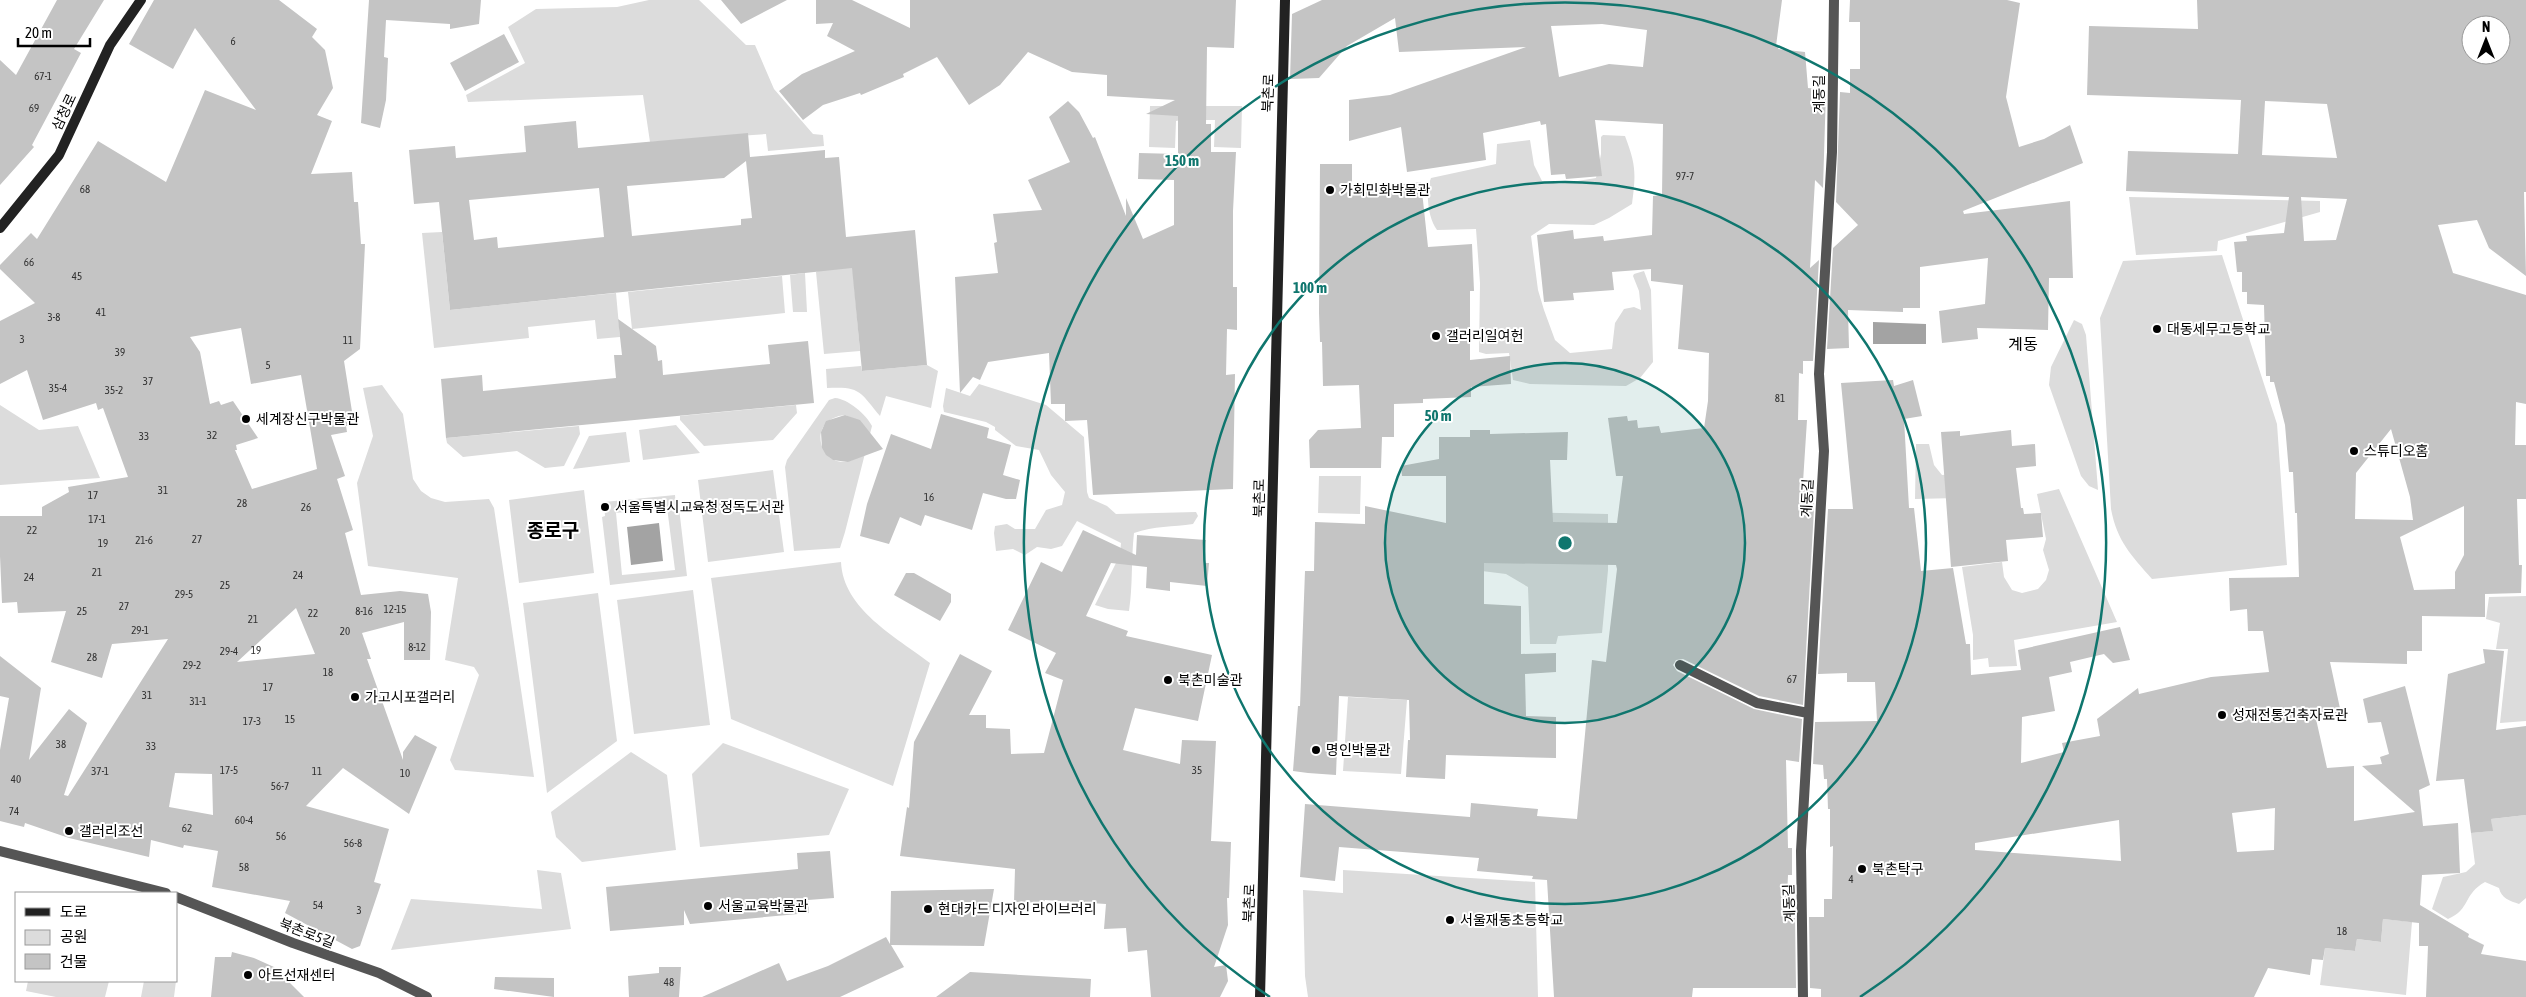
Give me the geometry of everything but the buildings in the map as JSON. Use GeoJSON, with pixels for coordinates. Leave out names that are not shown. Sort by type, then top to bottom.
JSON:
{"type":"FeatureCollection","features":[{"type":"Feature","properties":{"kind":"street","name":"삼청로"},"geometry":{"type":"LineString","coordinates":[[0,228],[59,155],[110,45],[140,0]]}},
{"type":"Feature","properties":{"kind":"street","name":"북촌로"},"geometry":{"type":"LineString","coordinates":[[1260,997],[1285,0]]}},
{"type":"Feature","properties":{"kind":"street","name":"계동길"},"geometry":{"type":"LineString","coordinates":[[1804,997],[1801,851],[1824,451],[1819,374],[1832,172],[1834,0]]}},
{"type":"Feature","properties":{"kind":"street"},"geometry":{"type":"LineString","coordinates":[[1680,664],[1757,703],[1808,713]]}},
{"type":"Feature","properties":{"kind":"street"},"geometry":{"type":"LineString","coordinates":[[0,851],[162,892]]}},
{"type":"Feature","properties":{"kind":"street","name":"북촌로5길"},"geometry":{"type":"LineString","coordinates":[[178,898],[293,943],[379,974],[427,997]]}},
{"type":"Feature","properties":{"kind":"green space"},"geometry":{"type":"Polygon","coordinates":[[[649,0],[699,0],[746,45],[755,45],[774,89],[813,134],[823,135],[824,146],[768,151],[766,134],[650,142],[643,95],[468,102],[466,95],[525,63],[508,27],[536,9],[617,7],[649,0]]]}},
{"type":"Feature","properties":{"kind":"green space"},"geometry":{"type":"Polygon","coordinates":[[[1150,106],[1242,106],[1241,148],[1214,147],[1215,120],[1176,121],[1175,148],[1149,147],[1150,106]]]}},
{"type":"Feature","properties":{"kind":"green space"},"geometry":{"type":"Polygon","coordinates":[[[1603,135],[1625,136],[1634,169],[1632,204],[1594,225],[1549,224],[1531,236],[1538,290],[1555,340],[1570,353],[1612,349],[1615,323],[1624,309],[1634,307],[1641,310],[1639,291],[1633,276],[1644,271],[1651,290],[1653,362],[1640,378],[1626,386],[1530,384],[1513,380],[1509,353],[1486,354],[1479,352],[1480,283],[1476,229],[1437,230],[1431,219],[1428,205],[1428,190],[1431,178],[1496,164],[1497,144],[1530,140],[1534,165],[1542,181],[1559,184],[1596,178],[1601,154],[1601,137],[1603,135]]]}},
{"type":"Feature","properties":{"kind":"green space"},"geometry":{"type":"Polygon","coordinates":[[[2129,197],[2320,201],[2320,212],[2218,241],[2217,251],[2136,255],[2129,197]]]}},
{"type":"Feature","properties":{"kind":"green space"},"geometry":{"type":"Polygon","coordinates":[[[442,232],[450,310],[616,293],[620,337],[597,339],[595,320],[528,327],[529,338],[434,348],[422,233],[442,232]]]}},
{"type":"Feature","properties":{"kind":"green space"},"geometry":{"type":"Polygon","coordinates":[[[851,250],[860,351],[824,354],[816,272],[851,250]]]}},
{"type":"Feature","properties":{"kind":"green space"},"geometry":{"type":"Polygon","coordinates":[[[2222,255],[2277,424],[2287,565],[2152,579],[2131,555],[2121,539],[2111,509],[2100,318],[2123,261],[2222,255]]]}},
{"type":"Feature","properties":{"kind":"green space"},"geometry":{"type":"Polygon","coordinates":[[[805,273],[807,312],[793,312],[790,275],[805,273]]]}},
{"type":"Feature","properties":{"kind":"green space"},"geometry":{"type":"Polygon","coordinates":[[[782,276],[785,313],[632,329],[628,292],[782,276]]]}},
{"type":"Feature","properties":{"kind":"green space"},"geometry":{"type":"Polygon","coordinates":[[[2074,320],[2082,324],[2086,335],[2098,490],[2089,486],[2081,476],[2049,385],[2051,367],[2074,320]]]}},
{"type":"Feature","properties":{"kind":"green space"},"geometry":{"type":"Polygon","coordinates":[[[927,365],[938,371],[931,408],[886,396],[880,416],[859,392],[847,388],[827,388],[826,369],[861,366],[862,371],[927,365]]]}},
{"type":"Feature","properties":{"kind":"green space"},"geometry":{"type":"Polygon","coordinates":[[[979,384],[1046,405],[1084,437],[1087,492],[1089,498],[1107,506],[1116,514],[1196,512],[1198,516],[1193,524],[1156,528],[1134,533],[1129,611],[1108,609],[1095,605],[1120,555],[1121,543],[1077,521],[1062,546],[1051,549],[1037,547],[1025,555],[1013,549],[996,551],[995,526],[1007,524],[1015,529],[1035,529],[1046,510],[1062,505],[1065,492],[1051,475],[1039,450],[1016,446],[995,430],[995,427],[986,422],[944,412],[946,388],[970,396],[979,384]]]}},
{"type":"Feature","properties":{"kind":"green space"},"geometry":{"type":"Polygon","coordinates":[[[382,385],[403,414],[413,479],[421,491],[431,498],[445,502],[489,499],[494,508],[534,777],[455,770],[450,760],[479,675],[474,667],[445,660],[458,578],[368,566],[357,483],[373,436],[363,388],[382,385]]]}},
{"type":"Feature","properties":{"kind":"green space"},"geometry":{"type":"Polygon","coordinates":[[[835,398],[851,404],[866,417],[872,426],[840,548],[794,551],[785,467],[787,460],[829,400],[835,398]],[[845,415],[831,419],[823,427],[822,447],[828,456],[837,461],[848,461],[861,455],[860,421],[845,415]]]}},
{"type":"Feature","properties":{"kind":"green space"},"geometry":{"type":"Polygon","coordinates":[[[0,405],[39,430],[78,426],[100,478],[0,485],[0,405]]]}},
{"type":"Feature","properties":{"kind":"green space"},"geometry":{"type":"Polygon","coordinates":[[[796,405],[797,413],[773,440],[704,446],[680,420],[680,416],[796,405]]]}},
{"type":"Feature","properties":{"kind":"green space"},"geometry":{"type":"Polygon","coordinates":[[[676,425],[700,453],[643,460],[639,430],[676,425]]]}},
{"type":"Feature","properties":{"kind":"green space"},"geometry":{"type":"Polygon","coordinates":[[[579,426],[580,434],[564,466],[545,468],[517,451],[463,457],[447,443],[446,438],[579,426]]]}},
{"type":"Feature","properties":{"kind":"green space"},"geometry":{"type":"Polygon","coordinates":[[[626,432],[630,462],[573,469],[589,436],[626,432]]]}},
{"type":"Feature","properties":{"kind":"green space"},"geometry":{"type":"Polygon","coordinates":[[[1916,444],[1929,444],[1934,465],[1942,475],[1996,471],[1957,498],[1915,499],[1916,444]]]}},
{"type":"Feature","properties":{"kind":"green space"},"geometry":{"type":"Polygon","coordinates":[[[773,470],[784,552],[708,562],[698,480],[773,470]]]}},
{"type":"Feature","properties":{"kind":"green space"},"geometry":{"type":"Polygon","coordinates":[[[1319,476],[1361,476],[1360,514],[1318,513],[1319,476]]]}},
{"type":"Feature","properties":{"kind":"green space"},"geometry":{"type":"Polygon","coordinates":[[[2059,489],[2117,622],[2014,640],[2017,666],[1989,667],[1988,658],[1973,660],[1973,635],[1962,567],[2002,562],[2004,577],[2012,590],[2022,593],[2038,589],[2046,580],[2049,570],[2043,550],[2046,539],[2037,494],[2059,489]]]}},
{"type":"Feature","properties":{"kind":"green space"},"geometry":{"type":"Polygon","coordinates":[[[584,490],[594,573],[519,583],[509,500],[584,490]]]}},
{"type":"Feature","properties":{"kind":"green space"},"geometry":{"type":"Polygon","coordinates":[[[675,495],[676,508],[679,508],[687,576],[610,585],[602,517],[605,516],[604,502],[675,495]],[[667,507],[616,513],[622,575],[675,570],[667,507]]]}},
{"type":"Feature","properties":{"kind":"green space"},"geometry":{"type":"Polygon","coordinates":[[[1458,511],[1608,514],[1608,570],[1602,633],[1558,636],[1556,644],[1530,644],[1528,587],[1506,574],[1450,567],[1458,511]]]}},
{"type":"Feature","properties":{"kind":"green space"},"geometry":{"type":"Polygon","coordinates":[[[841,562],[844,579],[851,594],[861,608],[887,632],[930,663],[893,786],[731,719],[711,578],[841,562]]]}},
{"type":"Feature","properties":{"kind":"green space"},"geometry":{"type":"Polygon","coordinates":[[[693,590],[710,725],[634,734],[617,600],[693,590]]]}},
{"type":"Feature","properties":{"kind":"green space"},"geometry":{"type":"Polygon","coordinates":[[[598,593],[617,741],[547,793],[523,603],[598,593]]]}},
{"type":"Feature","properties":{"kind":"green space"},"geometry":{"type":"Polygon","coordinates":[[[2526,596],[2526,721],[2500,723],[2508,649],[2496,649],[2500,623],[2486,619],[2489,597],[2526,596]]]}},
{"type":"Feature","properties":{"kind":"green space"},"geometry":{"type":"Polygon","coordinates":[[[1348,697],[1407,700],[1401,774],[1343,771],[1348,697]]]}},
{"type":"Feature","properties":{"kind":"green space"},"geometry":{"type":"Polygon","coordinates":[[[723,743],[849,789],[829,835],[700,847],[692,774],[723,743]]]}},
{"type":"Feature","properties":{"kind":"green space"},"geometry":{"type":"Polygon","coordinates":[[[631,752],[667,775],[676,850],[582,862],[556,837],[551,812],[631,752]]]}},
{"type":"Feature","properties":{"kind":"green space"},"geometry":{"type":"Polygon","coordinates":[[[2526,815],[2526,898],[2519,904],[2512,902],[2504,897],[2499,888],[2485,882],[2473,891],[2460,911],[2448,919],[2432,909],[2443,877],[2466,872],[2475,864],[2471,833],[2492,831],[2491,819],[2526,815]]]}},
{"type":"Feature","properties":{"kind":"green space"},"geometry":{"type":"Polygon","coordinates":[[[537,870],[561,873],[571,929],[391,950],[411,899],[542,909],[537,870]]]}},
{"type":"Feature","properties":{"kind":"green space"},"geometry":{"type":"Polygon","coordinates":[[[1343,870],[1535,882],[1538,997],[1308,997],[1305,976],[1303,890],[1343,893],[1343,870]]]}},
{"type":"Feature","properties":{"kind":"green space"},"geometry":{"type":"Polygon","coordinates":[[[2383,919],[2412,922],[2406,995],[2320,985],[2325,948],[2355,951],[2357,939],[2381,942],[2383,919]]]}},
{"type":"Feature","properties":{"kind":"green space"},"geometry":{"type":"Polygon","coordinates":[[[28,982],[109,982],[105,997],[56,997],[26,991],[28,982]]]}},
{"type":"Feature","properties":{"kind":"green space"},"geometry":{"type":"Polygon","coordinates":[[[144,982],[176,982],[174,997],[141,997],[144,982]]]}},
{"type":"Feature","properties":{"kind":"shaded area"},"geometry":{"type":"Polygon","coordinates":[[[1873,322],[1926,324],[1926,344],[1873,344],[1873,322]]]}},
{"type":"Feature","properties":{"kind":"shaded area"},"geometry":{"type":"Polygon","coordinates":[[[659,523],[663,561],[631,565],[627,527],[659,523]]]}},
{"type":"Feature","properties":{"kind":"place","name":"가회민화박물관"},"geometry":{"type":"Point","coordinates":[1330,190]}},
{"type":"Feature","properties":{"kind":"place","name":"대동세무고등학교"},"geometry":{"type":"Point","coordinates":[2157,329]}},
{"type":"Feature","properties":{"kind":"place","name":"갤러리일여헌"},"geometry":{"type":"Point","coordinates":[1436,336]}},
{"type":"Feature","properties":{"kind":"place","name":"세계장신구박물관"},"geometry":{"type":"Point","coordinates":[246,419]}},
{"type":"Feature","properties":{"kind":"place","name":"스튜디오홈"},"geometry":{"type":"Point","coordinates":[2354,451]}},
{"type":"Feature","properties":{"kind":"place","name":"서울특별시교육청 정독도서관"},"geometry":{"type":"Point","coordinates":[605,507]}},
{"type":"Feature","properties":{"kind":"place","name":"북촌미술관"},"geometry":{"type":"Point","coordinates":[1168,680]}},
{"type":"Feature","properties":{"kind":"place","name":"가고시포갤러리"},"geometry":{"type":"Point","coordinates":[355,697]}},
{"type":"Feature","properties":{"kind":"place","name":"성재전통건축자료관"},"geometry":{"type":"Point","coordinates":[2222,715]}},
{"type":"Feature","properties":{"kind":"place","name":"명인박물관"},"geometry":{"type":"Point","coordinates":[1316,750]}},
{"type":"Feature","properties":{"kind":"place","name":"갤러리조선"},"geometry":{"type":"Point","coordinates":[69,831]}},
{"type":"Feature","properties":{"kind":"place","name":"북촌탁구"},"geometry":{"type":"Point","coordinates":[1862,869]}},
{"type":"Feature","properties":{"kind":"place","name":"서울교육박물관"},"geometry":{"type":"Point","coordinates":[708,906]}},
{"type":"Feature","properties":{"kind":"place","name":"현대카드 디자인 라이브러리"},"geometry":{"type":"Point","coordinates":[928,909]}},
{"type":"Feature","properties":{"kind":"place","name":"서울재동초등학교"},"geometry":{"type":"Point","coordinates":[1450,920]}},
{"type":"Feature","properties":{"kind":"place","name":"아트선재센터"},"geometry":{"type":"Point","coordinates":[248,975]}},
{"type":"Feature","properties":{"kind":"district","name":"계동"},"geometry":{"type":"Point","coordinates":[2023,344]}},
{"type":"Feature","properties":{"kind":"district","name":"종로구"},"geometry":{"type":"Point","coordinates":[553,530]}}]}
